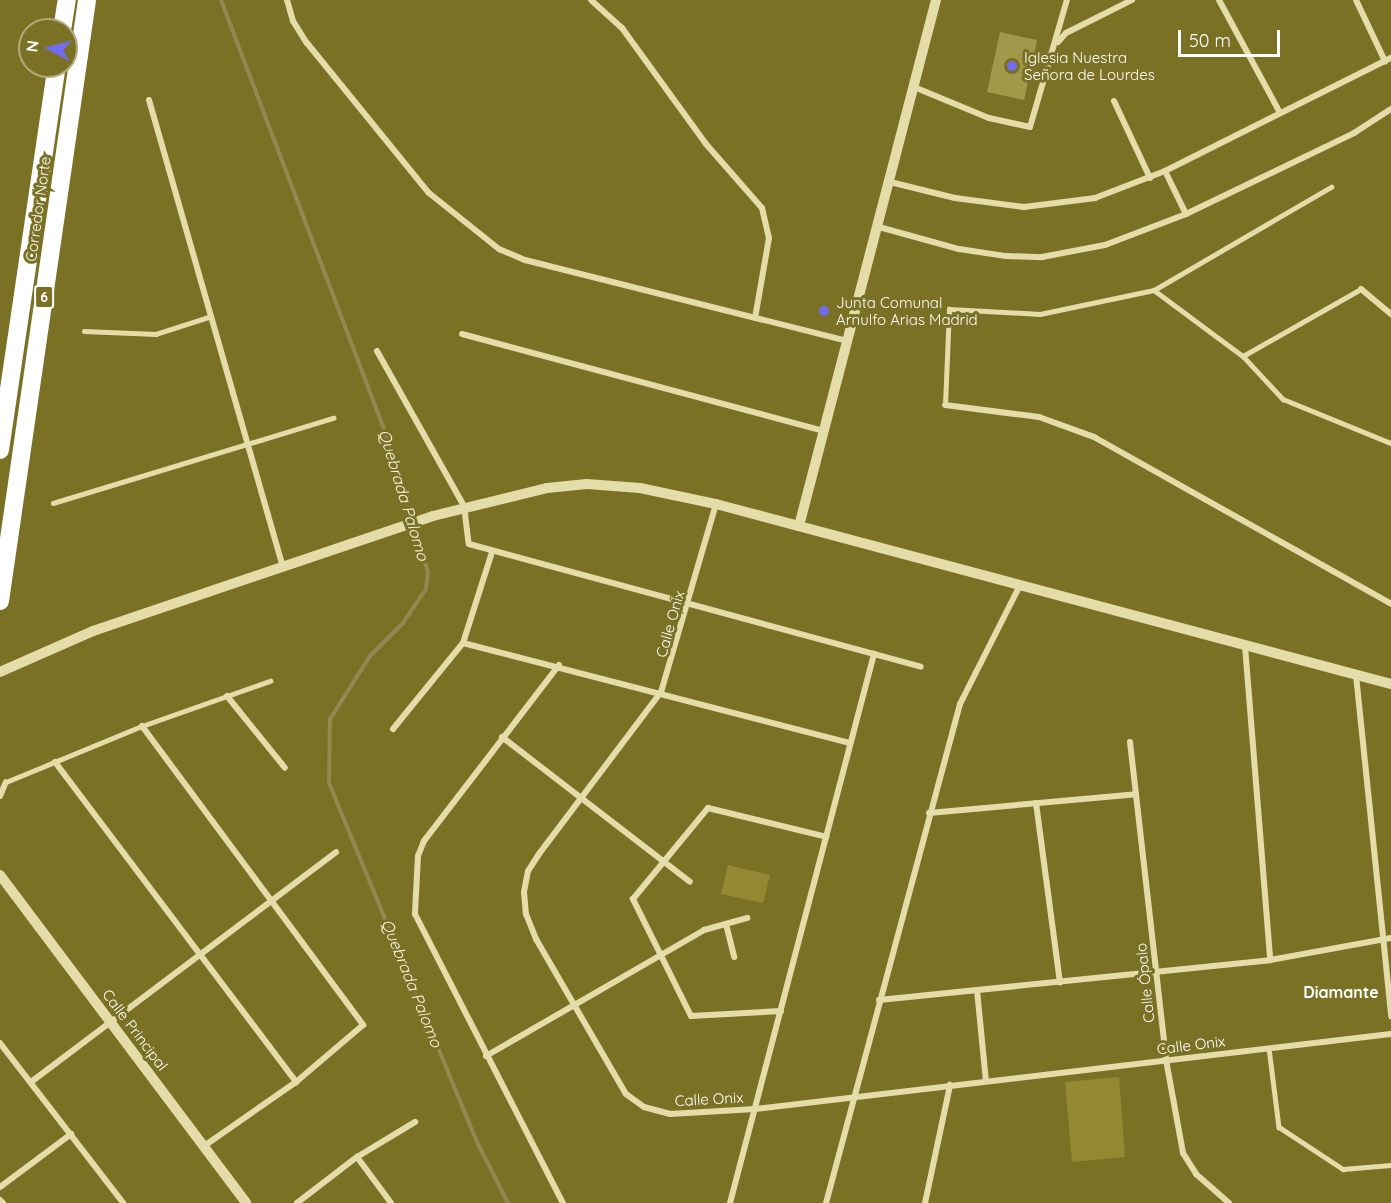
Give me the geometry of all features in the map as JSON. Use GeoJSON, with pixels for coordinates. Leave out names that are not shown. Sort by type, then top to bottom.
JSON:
{"type":"FeatureCollection","features":[{"type":"Feature","properties":{"kind":"highway"},"geometry":{"type":"LineString","coordinates":[[64,18],[67,0]]}},
{"type":"Feature","properties":{"kind":"highway","name":"Corredor Norte"},"geometry":{"type":"LineString","coordinates":[[1,597],[87,0]]}},
{"type":"Feature","properties":{"kind":"highway","name":"Corredor Norte"},"geometry":{"type":"LineString","coordinates":[[0,450],[55,78]]}},
{"type":"Feature","properties":{"kind":"street"},"geometry":{"type":"LineString","coordinates":[[287,0],[293,21],[307,43],[429,193],[499,249],[525,260],[849,342]]}},
{"type":"Feature","properties":{"kind":"street"},"geometry":{"type":"LineString","coordinates":[[591,0],[622,28],[706,144],[762,208],[769,238],[755,318]]}},
{"type":"Feature","properties":{"kind":"street"},"geometry":{"type":"LineString","coordinates":[[799,526],[879,227],[936,0]]}},
{"type":"Feature","properties":{"kind":"street"},"geometry":{"type":"LineString","coordinates":[[914,87],[989,118],[1030,128],[1057,44],[1067,0]]}},
{"type":"Feature","properties":{"kind":"street"},"geometry":{"type":"LineString","coordinates":[[1057,44],[1066,33],[1132,0]]}},
{"type":"Feature","properties":{"kind":"street"},"geometry":{"type":"LineString","coordinates":[[1219,0],[1280,113]]}},
{"type":"Feature","properties":{"kind":"street"},"geometry":{"type":"LineString","coordinates":[[890,182],[955,198],[1024,207],[1064,205],[1150,178],[1388,59],[1356,0]]}},
{"type":"Feature","properties":{"kind":"street"},"geometry":{"type":"LineString","coordinates":[[149,100],[246,447],[282,565]]}},
{"type":"Feature","properties":{"kind":"street"},"geometry":{"type":"LineString","coordinates":[[1114,101],[1150,178]]}},
{"type":"Feature","properties":{"kind":"street"},"geometry":{"type":"LineString","coordinates":[[879,227],[959,249],[1042,257],[1105,245],[1186,214],[1354,133],[1391,109]]}},
{"type":"Feature","properties":{"kind":"street"},"geometry":{"type":"LineString","coordinates":[[1165,171],[1186,214]]}},
{"type":"Feature","properties":{"kind":"street"},"geometry":{"type":"LineString","coordinates":[[1361,289],[1391,314]]}},
{"type":"Feature","properties":{"kind":"street"},"geometry":{"type":"LineString","coordinates":[[462,334],[825,431]]}},
{"type":"Feature","properties":{"kind":"street"},"geometry":{"type":"LineString","coordinates":[[377,351],[464,506],[469,544],[921,667]]}},
{"type":"Feature","properties":{"kind":"street"},"geometry":{"type":"LineString","coordinates":[[945,405],[1039,417],[1094,437],[1391,604]]}},
{"type":"Feature","properties":{"kind":"street"},"geometry":{"type":"LineString","coordinates":[[0,672],[93,631],[400,526],[464,506],[587,484],[640,488],[716,504],[1019,587],[1391,684]]}},
{"type":"Feature","properties":{"kind":"street","name":"Calle Onix"},"geometry":{"type":"LineString","coordinates":[[716,504],[689,604],[661,692],[581,795],[528,871],[524,892],[526,914],[574,1006],[626,1094],[644,1107],[670,1114],[755,1109],[1391,1034]]}},
{"type":"Feature","properties":{"kind":"street"},"geometry":{"type":"LineString","coordinates":[[393,729],[463,643],[492,552]]}},
{"type":"Feature","properties":{"kind":"street"},"geometry":{"type":"LineString","coordinates":[[826,1203],[960,704],[1019,587]]}},
{"type":"Feature","properties":{"kind":"street"},"geometry":{"type":"LineString","coordinates":[[463,643],[559,665],[850,743]]}},
{"type":"Feature","properties":{"kind":"street"},"geometry":{"type":"LineString","coordinates":[[1245,646],[1270,960]]}},
{"type":"Feature","properties":{"kind":"street"},"geometry":{"type":"LineString","coordinates":[[730,1203],[874,654]]}},
{"type":"Feature","properties":{"kind":"street"},"geometry":{"type":"LineString","coordinates":[[559,665],[502,736],[420,849],[415,903],[417,921],[563,1203]]}},
{"type":"Feature","properties":{"kind":"street"},"geometry":{"type":"LineString","coordinates":[[1356,675],[1391,1016]]}},
{"type":"Feature","properties":{"kind":"street"},"geometry":{"type":"LineString","coordinates":[[227,696],[285,768]]}},
{"type":"Feature","properties":{"kind":"street"},"geometry":{"type":"LineString","coordinates":[[142,726],[273,899],[363,1025],[362,1030],[296,1082],[204,1146]]}},
{"type":"Feature","properties":{"kind":"street"},"geometry":{"type":"LineString","coordinates":[[502,736],[581,795],[690,882]]}},
{"type":"Feature","properties":{"kind":"street","name":"Calle Ópalo"},"geometry":{"type":"LineString","coordinates":[[1130,742],[1166,1060],[1183,1154],[1196,1174],[1229,1203]]}},
{"type":"Feature","properties":{"kind":"street"},"geometry":{"type":"LineString","coordinates":[[55,762],[202,953],[296,1082]]}},
{"type":"Feature","properties":{"kind":"street"},"geometry":{"type":"LineString","coordinates":[[0,796],[6,782]]}},
{"type":"Feature","properties":{"kind":"street"},"geometry":{"type":"LineString","coordinates":[[929,813],[1136,794]]}},
{"type":"Feature","properties":{"kind":"street"},"geometry":{"type":"LineString","coordinates":[[1036,803],[1060,982]]}},
{"type":"Feature","properties":{"kind":"street"},"geometry":{"type":"LineString","coordinates":[[781,1011],[691,1016],[632,904],[662,860],[708,808],[827,837]]}},
{"type":"Feature","properties":{"kind":"street"},"geometry":{"type":"LineString","coordinates":[[31,1082],[109,1020],[336,852]]}},
{"type":"Feature","properties":{"kind":"street","name":"Calle Principal"},"geometry":{"type":"LineString","coordinates":[[0,875],[246,1203]]}},
{"type":"Feature","properties":{"kind":"street"},"geometry":{"type":"LineString","coordinates":[[486,1056],[704,930],[747,918]]}},
{"type":"Feature","properties":{"kind":"street"},"geometry":{"type":"LineString","coordinates":[[726,924],[734,957]]}},
{"type":"Feature","properties":{"kind":"street"},"geometry":{"type":"LineString","coordinates":[[879,1000],[1270,960],[1391,938]]}},
{"type":"Feature","properties":{"kind":"street"},"geometry":{"type":"LineString","coordinates":[[977,990],[986,1081]]}},
{"type":"Feature","properties":{"kind":"street"},"geometry":{"type":"LineString","coordinates":[[0,1042],[123,1203]]}},
{"type":"Feature","properties":{"kind":"street"},"geometry":{"type":"LineString","coordinates":[[925,1203],[950,1085]]}},
{"type":"Feature","properties":{"kind":"street"},"geometry":{"type":"LineString","coordinates":[[297,1203],[357,1157],[416,1122]]}},
{"type":"Feature","properties":{"kind":"street"},"geometry":{"type":"LineString","coordinates":[[0,1187],[71,1134]]}},
{"type":"Feature","properties":{"kind":"street"},"geometry":{"type":"LineString","coordinates":[[357,1157],[391,1203]]}},
{"type":"Feature","properties":{"kind":"lane"},"geometry":{"type":"LineString","coordinates":[[945,405],[949,309],[1040,314],[1154,290],[1331,188]]}},
{"type":"Feature","properties":{"kind":"lane"},"geometry":{"type":"LineString","coordinates":[[1243,356],[1361,289]]}},
{"type":"Feature","properties":{"kind":"lane"},"geometry":{"type":"LineString","coordinates":[[1154,290],[1243,356],[1283,399],[1390,442]]}},
{"type":"Feature","properties":{"kind":"lane"},"geometry":{"type":"LineString","coordinates":[[84,331],[156,334],[209,317]]}},
{"type":"Feature","properties":{"kind":"lane"},"geometry":{"type":"LineString","coordinates":[[53,502],[246,447],[333,418]]}},
{"type":"Feature","properties":{"kind":"lane"},"geometry":{"type":"LineString","coordinates":[[6,782],[142,726],[270,681]]}},
{"type":"Feature","properties":{"kind":"lane"},"geometry":{"type":"LineString","coordinates":[[1269,1048],[1279,1128],[1343,1169],[1391,1165]]}},
{"type":"Feature","properties":{"kind":"shaded area"},"geometry":{"type":"Polygon","coordinates":[[[728,865],[770,875],[763,903],[721,894],[728,865]]]}},
{"type":"Feature","properties":{"kind":"shaded area"},"geometry":{"type":"Polygon","coordinates":[[[1119,1077],[1125,1157],[1072,1162],[1065,1082],[1119,1077]]]}},
{"type":"Feature","properties":{"kind":"building","name":"Iglesia Nuestra Señora de Lourdes"},"geometry":{"type":"Polygon","coordinates":[[[1000,32],[1037,40],[1024,100],[987,92],[1000,32]]]}},
{"type":"Feature","properties":{"kind":"waterway","name":"Quebrada Palomo"},"geometry":{"type":"LineString","coordinates":[[221,0],[391,448],[428,572],[426,589],[403,623],[370,656],[330,719],[329,783],[476,1140],[508,1203]]}},
{"type":"Feature","properties":{"kind":"place","name":"Iglesia Nuestra Señora de Lourdes"},"geometry":{"type":"Point","coordinates":[1012,66]}},
{"type":"Feature","properties":{"kind":"place","name":"Junta Comunal Arnulfo Arias Madrid"},"geometry":{"type":"Point","coordinates":[824,311]}},
{"type":"Feature","properties":{"kind":"district","name":"Diamante"},"geometry":{"type":"Point","coordinates":[1341,992]}}]}
